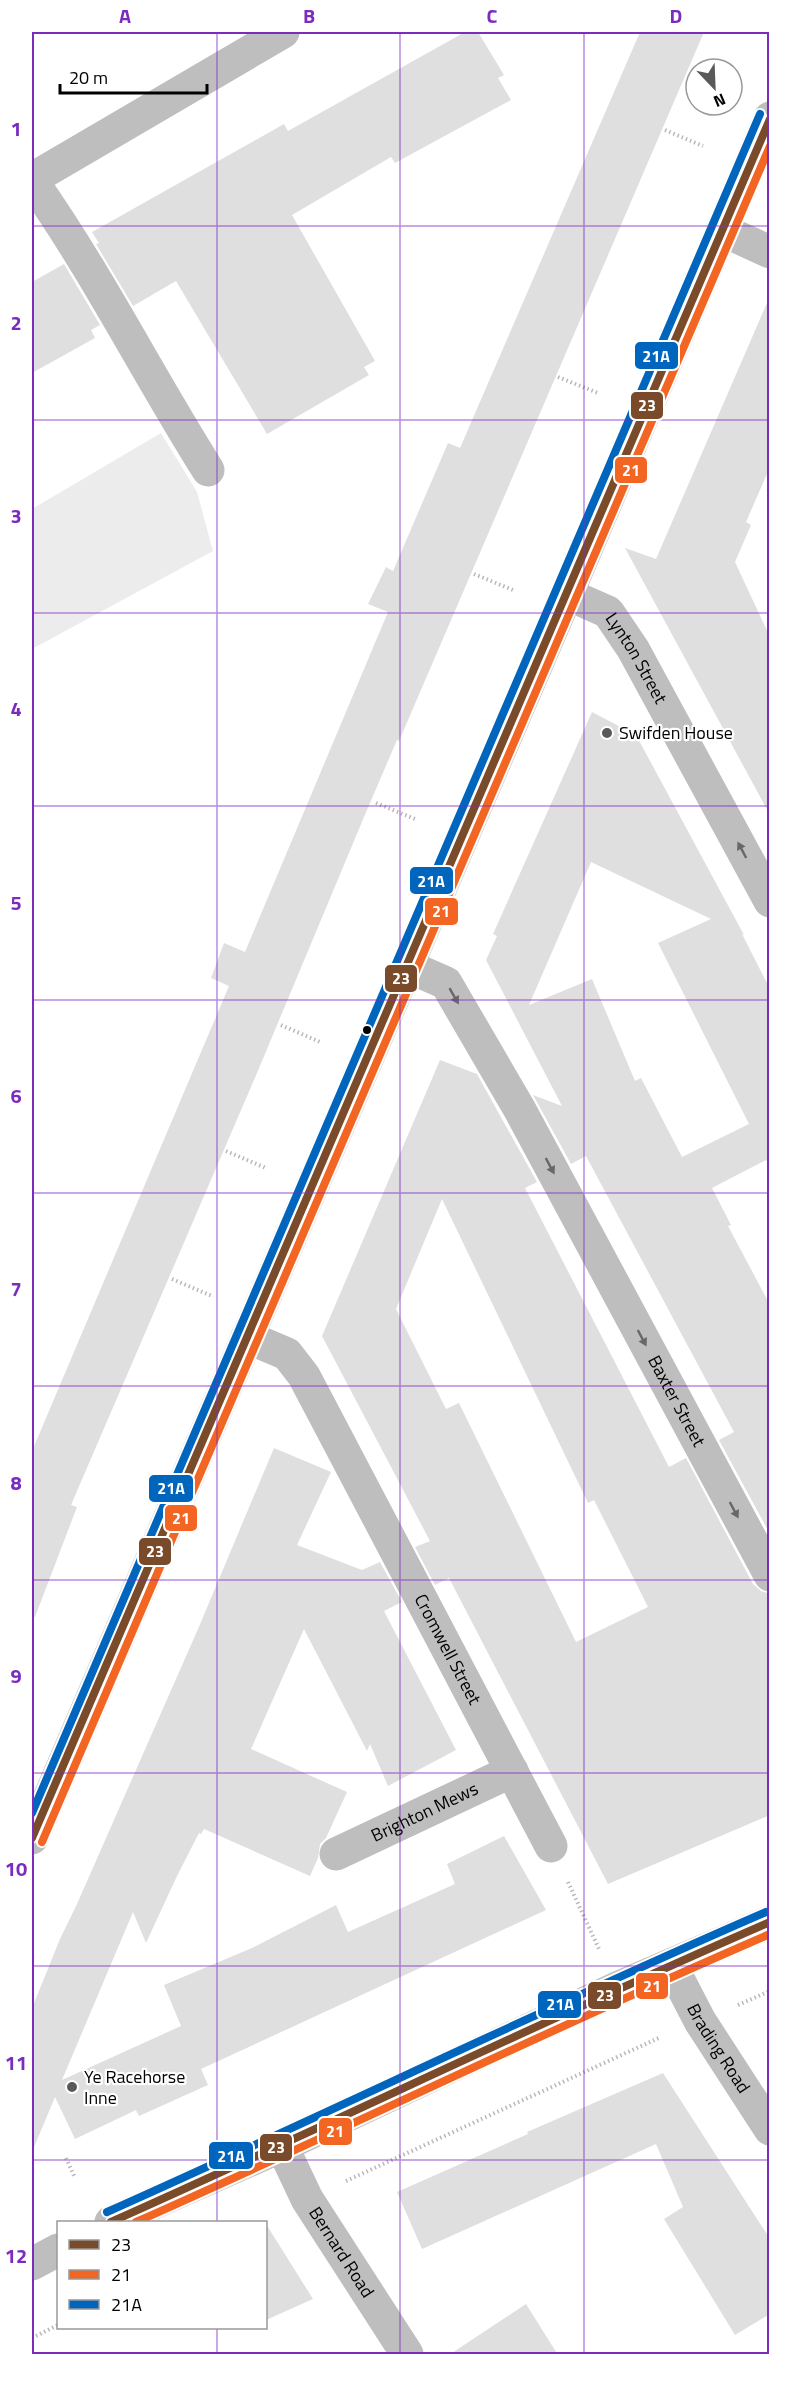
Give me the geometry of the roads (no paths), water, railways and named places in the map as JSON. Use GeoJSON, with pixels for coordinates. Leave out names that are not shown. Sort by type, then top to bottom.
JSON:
{"type":"FeatureCollection","features":[{"type":"Feature","properties":{"kind":"street"},"geometry":{"type":"LineString","coordinates":[[208,470],[162,397],[62,224],[32,180],[283,32]]}},
{"type":"Feature","properties":{"kind":"street"},"geometry":{"type":"LineString","coordinates":[[32,1838],[770,118]]}},
{"type":"Feature","properties":{"kind":"street"},"geometry":{"type":"LineString","coordinates":[[722,230],[770,252]]}},
{"type":"Feature","properties":{"kind":"street","name":"Lynton Street"},"geometry":{"type":"LineString","coordinates":[[567,594],[608,612],[633,649],[770,901]]}},
{"type":"Feature","properties":{"kind":"street","name":"Baxter Street"},"geometry":{"type":"LineString","coordinates":[[407,966],[446,983],[520,1110],[770,1575]]}},
{"type":"Feature","properties":{"kind":"street","name":"Cromwell Street"},"geometry":{"type":"LineString","coordinates":[[247,1337],[287,1354],[304,1376],[551,1846]]}},
{"type":"Feature","properties":{"kind":"street","name":"Brighton Mews"},"geometry":{"type":"LineString","coordinates":[[336,1854],[512,1771]]}},
{"type":"Feature","properties":{"kind":"street"},"geometry":{"type":"LineString","coordinates":[[115,2221],[615,1989],[770,1922]]}},
{"type":"Feature","properties":{"kind":"street","name":"Brading Road"},"geometry":{"type":"LineString","coordinates":[[671,1965],[700,2021],[770,2128]]}},
{"type":"Feature","properties":{"kind":"street","name":"Bernard Road"},"geometry":{"type":"LineString","coordinates":[[282,2145],[307,2199],[407,2355]]}},
{"type":"Feature","properties":{"kind":"place","name":"Swifden House"},"geometry":{"type":"Point","coordinates":[607,733]}},
{"type":"Feature","properties":{"kind":"place","name":"Ye Racehorse Inne"},"geometry":{"type":"Point","coordinates":[72,2087]}}]}
